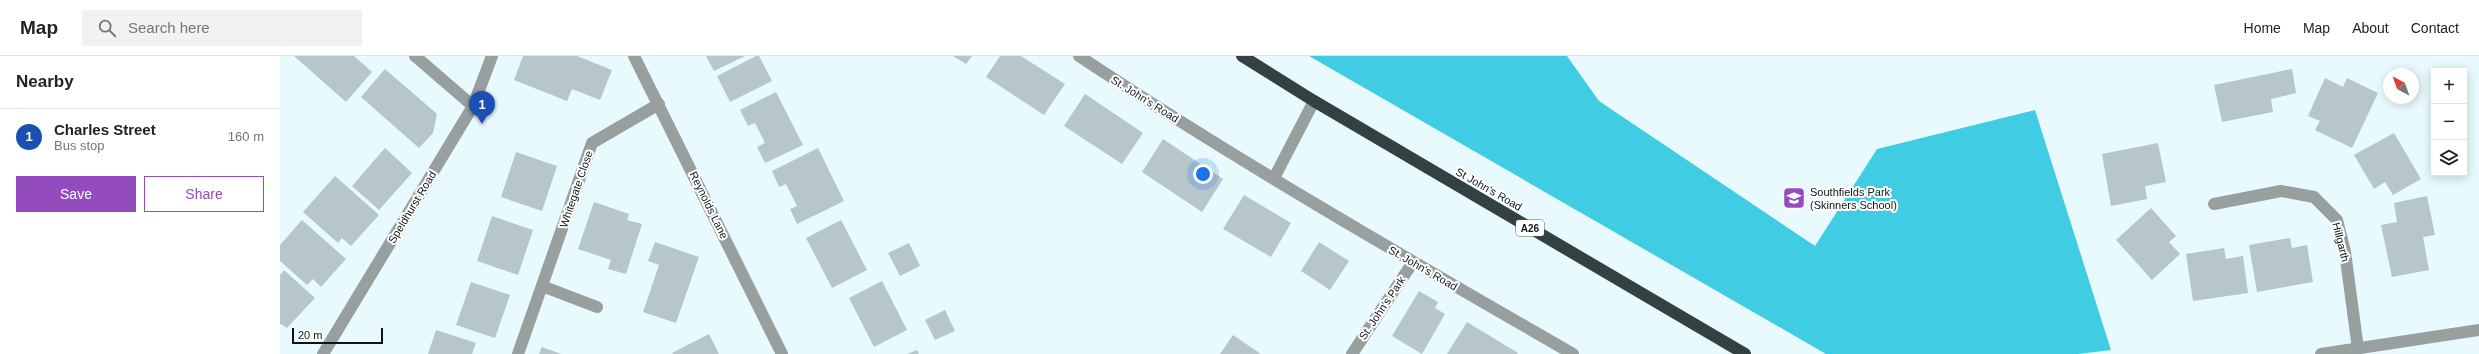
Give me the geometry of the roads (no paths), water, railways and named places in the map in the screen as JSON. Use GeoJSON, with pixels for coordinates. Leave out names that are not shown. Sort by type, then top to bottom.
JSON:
{"type":"FeatureCollection","features":[{"type":"Feature","properties":{"kind":"highway","name":"St John's Road"},"geometry":{"type":"LineString","coordinates":[[1242,56],[1314,101],[1745,354]]}},
{"type":"Feature","properties":{"kind":"street"},"geometry":{"type":"LineString","coordinates":[[415,56],[473,106]]}},
{"type":"Feature","properties":{"kind":"street","name":"Speldhurst Road"},"geometry":{"type":"LineString","coordinates":[[324,354],[473,106],[492,56]]}},
{"type":"Feature","properties":{"kind":"street","name":"Reynolds Lane"},"geometry":{"type":"LineString","coordinates":[[634,56],[782,354]]}},
{"type":"Feature","properties":{"kind":"street","name":"St. John's Road"},"geometry":{"type":"LineString","coordinates":[[1079,56],[1145,100],[1413,262],[1573,354]]}},
{"type":"Feature","properties":{"kind":"street"},"geometry":{"type":"LineString","coordinates":[[1274,178],[1314,101]]}},
{"type":"Feature","properties":{"kind":"street","name":"Whitegate Close"},"geometry":{"type":"LineString","coordinates":[[518,354],[592,143],[659,104]]}},
{"type":"Feature","properties":{"kind":"street","name":"Hillgarth"},"geometry":{"type":"LineString","coordinates":[[2214,204],[2281,191],[2314,197],[2337,220],[2345,252],[2358,349]]}},
{"type":"Feature","properties":{"kind":"street","name":"St. John's Park"},"geometry":{"type":"LineString","coordinates":[[1352,354],[1413,262]]}},
{"type":"Feature","properties":{"kind":"street"},"geometry":{"type":"LineString","coordinates":[[542,286],[597,307]]}},
{"type":"Feature","properties":{"kind":"street"},"geometry":{"type":"LineString","coordinates":[[2321,354],[2479,330]]}},
{"type":"Feature","properties":{"kind":"place","name":"Charles Street"},"geometry":{"type":"Point","coordinates":[482,124]}},
{"type":"Feature","properties":{"kind":"place","name":"Southfields Park (Skinners School)"},"geometry":{"type":"Point","coordinates":[1794,198]}}]}
